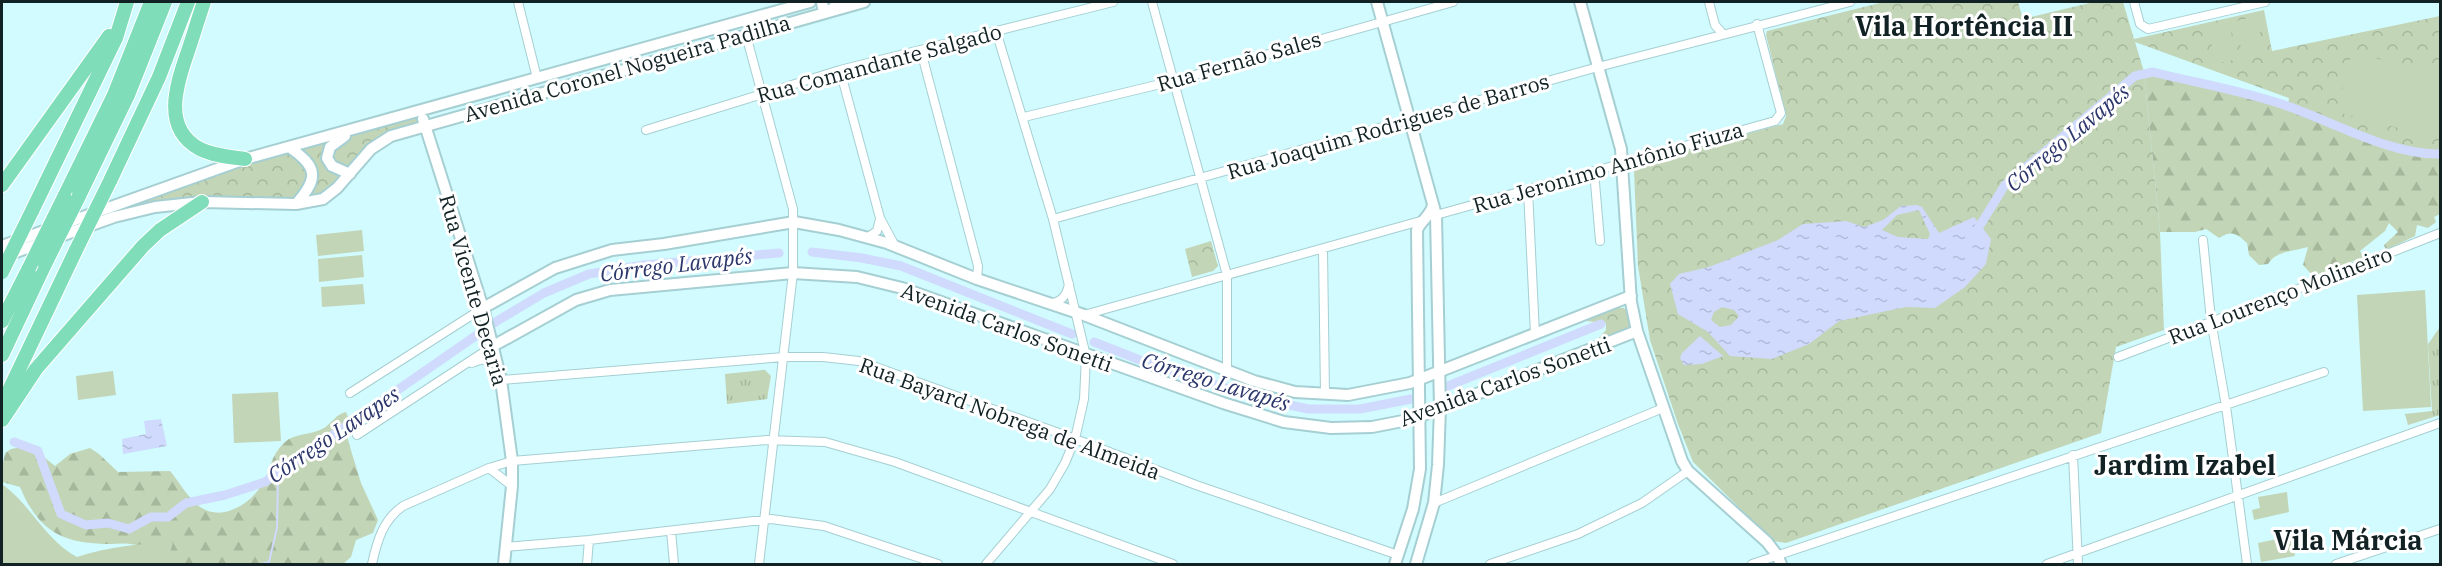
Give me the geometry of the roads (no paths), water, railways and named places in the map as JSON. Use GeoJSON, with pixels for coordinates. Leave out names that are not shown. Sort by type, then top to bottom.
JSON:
{"type":"FeatureCollection","features":[{"type":"Feature","properties":{"kind":"highway"},"geometry":{"type":"LineString","coordinates":[[2,185],[106,42],[126,2]]}},
{"type":"Feature","properties":{"kind":"highway"},"geometry":{"type":"LineString","coordinates":[[2,272],[112,47],[126,2]]}},
{"type":"Feature","properties":{"kind":"highway"},"geometry":{"type":"LineString","coordinates":[[2,321],[114,95],[151,2]]}},
{"type":"Feature","properties":{"kind":"highway"},"geometry":{"type":"LineString","coordinates":[[2,355],[128,95],[165,2]]}},
{"type":"Feature","properties":{"kind":"highway"},"geometry":{"type":"LineString","coordinates":[[2,406],[159,76],[188,2]]}},
{"type":"Feature","properties":{"kind":"highway"},"geometry":{"type":"LineString","coordinates":[[204,2],[177,84],[175,114],[182,132],[194,145],[211,153],[245,159]]}},
{"type":"Feature","properties":{"kind":"highway"},"geometry":{"type":"LineString","coordinates":[[2,420],[36,369],[143,246],[160,230],[202,202]]}},
{"type":"Feature","properties":{"kind":"street"},"geometry":{"type":"LineString","coordinates":[[518,2],[537,78]]}},
{"type":"Feature","properties":{"kind":"street","name":"Avenida Coronel Nogueira Padilha"},"geometry":{"type":"LineString","coordinates":[[2,246],[245,159],[810,2]]}},
{"type":"Feature","properties":{"kind":"street"},"geometry":{"type":"LineString","coordinates":[[822,2],[823,8],[832,8]]}},
{"type":"Feature","properties":{"kind":"street","name":"Avenida Coronel Nogueira Padilha"},"geometry":{"type":"LineString","coordinates":[[2,257],[135,210],[202,202],[296,204],[323,198],[338,188],[379,142],[391,136],[832,8],[864,2]]}},
{"type":"Feature","properties":{"kind":"street","name":"Rua Comandante Salgado"},"geometry":{"type":"LineString","coordinates":[[646,130],[840,70],[1113,2]]}},
{"type":"Feature","properties":{"kind":"street"},"geometry":{"type":"LineString","coordinates":[[1152,2],[1227,275],[1227,371]]}},
{"type":"Feature","properties":{"kind":"street"},"geometry":{"type":"LineString","coordinates":[[1377,2],[1436,216],[1440,408],[1434,503],[1416,564]]}},
{"type":"Feature","properties":{"kind":"street","name":"Rua Fernão Sales"},"geometry":{"type":"LineString","coordinates":[[1024,117],[1173,81],[1453,2]]}},
{"type":"Feature","properties":{"kind":"street"},"geometry":{"type":"LineString","coordinates":[[1580,2],[1622,163],[1631,299],[1637,331],[1663,408],[1682,461],[1688,471],[1767,542],[1779,560]]}},
{"type":"Feature","properties":{"kind":"street"},"geometry":{"type":"LineString","coordinates":[[1709,2],[1715,25],[1723,34]]}},
{"type":"Feature","properties":{"kind":"street","name":"Rua Joaquim Rodrigues de Barros"},"geometry":{"type":"LineString","coordinates":[[1053,219],[1598,67],[1757,24],[1850,2]]}},
{"type":"Feature","properties":{"kind":"street"},"geometry":{"type":"LineString","coordinates":[[2134,2],[2140,24],[2148,29],[2265,2]]}},
{"type":"Feature","properties":{"kind":"street","name":"Rua Jeronimo Antônio Fiuza"},"geometry":{"type":"LineString","coordinates":[[1081,314],[1413,228],[1428,233],[1436,216],[1775,121],[1781,113],[1757,24]]}},
{"type":"Feature","properties":{"kind":"street"},"geometry":{"type":"LineString","coordinates":[[986,564],[1050,489],[1065,463],[1075,439],[1084,399],[1086,356],[1081,314],[1070,283],[1024,117],[996,31]]}},
{"type":"Feature","properties":{"kind":"street"},"geometry":{"type":"LineString","coordinates":[[746,34],[793,209],[795,239],[794,270],[759,564]]}},
{"type":"Feature","properties":{"kind":"street"},"geometry":{"type":"LineString","coordinates":[[921,51],[978,266],[977,279]]}},
{"type":"Feature","properties":{"kind":"street"},"geometry":{"type":"LineString","coordinates":[[840,70],[880,218],[895,246]]}},
{"type":"Feature","properties":{"kind":"street"},"geometry":{"type":"LineString","coordinates":[[420,111],[425,125]]}},
{"type":"Feature","properties":{"kind":"street","name":"Rua Vicente Decaria"},"geometry":{"type":"LineString","coordinates":[[425,125],[484,311],[501,380],[512,461],[512,486],[504,564]]}},
{"type":"Feature","properties":{"kind":"street"},"geometry":{"type":"LineString","coordinates":[[350,174],[332,166],[327,155],[333,144],[352,131]]}},
{"type":"Feature","properties":{"kind":"street"},"geometry":{"type":"LineString","coordinates":[[289,147],[307,160],[313,172],[310,186],[296,204]]}},
{"type":"Feature","properties":{"kind":"street"},"geometry":{"type":"LineString","coordinates":[[1594,171],[1600,241]]}},
{"type":"Feature","properties":{"kind":"street"},"geometry":{"type":"LineString","coordinates":[[1528,190],[1535,334]]}},
{"type":"Feature","properties":{"kind":"street"},"geometry":{"type":"LineString","coordinates":[[1396,560],[1417,492],[1420,470],[1413,228],[1431,214],[1436,216]]}},
{"type":"Feature","properties":{"kind":"street"},"geometry":{"type":"LineString","coordinates":[[868,237],[877,231],[880,218]]}},
{"type":"Feature","properties":{"kind":"street","name":"Avenida Carlos Sonetti"},"geometry":{"type":"LineString","coordinates":[[350,393],[484,311],[505,295],[555,268],[612,250],[664,244],[794,222],[868,237],[895,246],[977,279],[1081,314],[1227,371],[1295,392],[1348,395],[1380,390],[1419,379],[1631,299]]}},
{"type":"Feature","properties":{"kind":"street","name":"Rua Lourenço Molineiro"},"geometry":{"type":"LineString","coordinates":[[2118,357],[2319,281],[2440,232]]}},
{"type":"Feature","properties":{"kind":"street"},"geometry":{"type":"LineString","coordinates":[[2203,240],[2211,320],[2226,406],[2247,564]]}},
{"type":"Feature","properties":{"kind":"street"},"geometry":{"type":"LineString","coordinates":[[1323,250],[1325,394]]}},
{"type":"Feature","properties":{"kind":"street","name":"Avenida Carlos Sonetti"},"geometry":{"type":"LineString","coordinates":[[357,435],[492,342],[576,300],[593,294],[794,270],[857,277],[902,288],[1086,356],[1284,422],[1331,428],[1372,427],[1420,417],[1637,331]]}},
{"type":"Feature","properties":{"kind":"street"},"geometry":{"type":"LineString","coordinates":[[1048,303],[1059,302],[1064,297],[1070,283]]}},
{"type":"Feature","properties":{"kind":"street"},"geometry":{"type":"LineString","coordinates":[[476,287],[490,296],[505,295]]}},
{"type":"Feature","properties":{"kind":"street","name":"Rua Bayard Nobrega de Almeida"},"geometry":{"type":"LineString","coordinates":[[501,380],[784,357],[823,357],[859,361],[1075,439],[1396,560]]}},
{"type":"Feature","properties":{"kind":"street","name":"Avenida Carlos Sonetti"},"geometry":{"type":"LineString","coordinates":[[447,375],[485,359],[491,360],[498,368]]}},
{"type":"Feature","properties":{"kind":"street"},"geometry":{"type":"LineString","coordinates":[[1752,564],[1779,560],[2073,455],[2325,372]]}},
{"type":"Feature","properties":{"kind":"street"},"geometry":{"type":"LineString","coordinates":[[1434,503],[1663,408]]}},
{"type":"Feature","properties":{"kind":"street"},"geometry":{"type":"LineString","coordinates":[[2047,564],[2440,423]]}},
{"type":"Feature","properties":{"kind":"street"},"geometry":{"type":"LineString","coordinates":[[372,564],[376,542],[393,513],[489,468],[512,461],[773,440],[825,442],[895,462],[1173,564]]}},
{"type":"Feature","properties":{"kind":"street"},"geometry":{"type":"LineString","coordinates":[[2073,455],[2078,564]]}},
{"type":"Feature","properties":{"kind":"street"},"geometry":{"type":"LineString","coordinates":[[489,468],[512,486]]}},
{"type":"Feature","properties":{"kind":"street"},"geometry":{"type":"LineString","coordinates":[[1490,564],[1578,534],[1642,503],[1688,471]]}},
{"type":"Feature","properties":{"kind":"street"},"geometry":{"type":"LineString","coordinates":[[506,547],[589,540],[765,519],[795,520],[824,526],[938,564]]}},
{"type":"Feature","properties":{"kind":"street"},"geometry":{"type":"LineString","coordinates":[[2336,564],[2354,561],[2440,529]]}},
{"type":"Feature","properties":{"kind":"street"},"geometry":{"type":"LineString","coordinates":[[671,531],[674,564]]}},
{"type":"Feature","properties":{"kind":"street"},"geometry":{"type":"LineString","coordinates":[[587,564],[589,540]]}},
{"type":"Feature","properties":{"kind":"water"},"geometry":{"type":"Polygon","coordinates":[[[1901,206],[1922,207],[1939,233],[1974,217],[1991,239],[1986,264],[1965,287],[1935,308],[1906,307],[1839,321],[1809,344],[1772,359],[1730,356],[1708,332],[1678,314],[1670,284],[1679,274],[1709,267],[1778,240],[1803,224],[1846,221],[1864,227],[1883,220],[1901,206]],[[1919,210],[1897,215],[1882,230],[1898,237],[1928,239],[1930,234],[1919,210]],[[1722,307],[1714,312],[1711,320],[1720,327],[1731,325],[1739,316],[1734,310],[1722,307]]]}},
{"type":"Feature","properties":{"kind":"water"},"geometry":{"type":"Polygon","coordinates":[[[1700,336],[1723,356],[1702,364],[1684,365],[1680,358],[1682,353],[1700,336]]]}},
{"type":"Feature","properties":{"kind":"water"},"geometry":{"type":"Polygon","coordinates":[[[161,419],[167,446],[123,454],[122,439],[146,434],[144,421],[161,419]]]}},
{"type":"Feature","properties":{"kind":"waterway","name":"Córrego Lavapés"},"geometry":{"type":"LineString","coordinates":[[1974,235],[2005,185],[2135,76],[2153,72],[2271,101],[2402,149],[2440,154]]}},
{"type":"Feature","properties":{"kind":"waterway","name":"Córrego Lavapés"},"geometry":{"type":"LineString","coordinates":[[812,252],[862,258],[901,266],[1072,334]]}},
{"type":"Feature","properties":{"kind":"waterway","name":"Córrego Lavapes"},"geometry":{"type":"LineString","coordinates":[[14,442],[38,451],[61,514],[86,525],[108,523],[129,529],[151,517],[168,517],[186,503],[225,495],[265,482],[497,321],[544,293],[589,274],[644,265],[779,253]]}},
{"type":"Feature","properties":{"kind":"waterway","name":"Córrego Lavapes"},"geometry":{"type":"LineString","coordinates":[[1448,386],[1601,324]]}},
{"type":"Feature","properties":{"kind":"waterway","name":"Córrego Lavapés"},"geometry":{"type":"LineString","coordinates":[[1094,342],[1140,360],[1254,397],[1308,409],[1360,409],[1411,399]]}},
{"type":"Feature","properties":{"kind":"waterway"},"geometry":{"type":"LineString","coordinates":[[261,564],[269,562],[277,528],[278,473]]}},
{"type":"Feature","properties":{"kind":"district","name":"Vila Hortência II"},"geometry":{"type":"Point","coordinates":[1964,25]}},
{"type":"Feature","properties":{"kind":"district","name":"Jardim Izabel"},"geometry":{"type":"Point","coordinates":[2185,464]}},
{"type":"Feature","properties":{"kind":"district","name":"Vila Márcia"},"geometry":{"type":"Point","coordinates":[2348,539]}}]}
